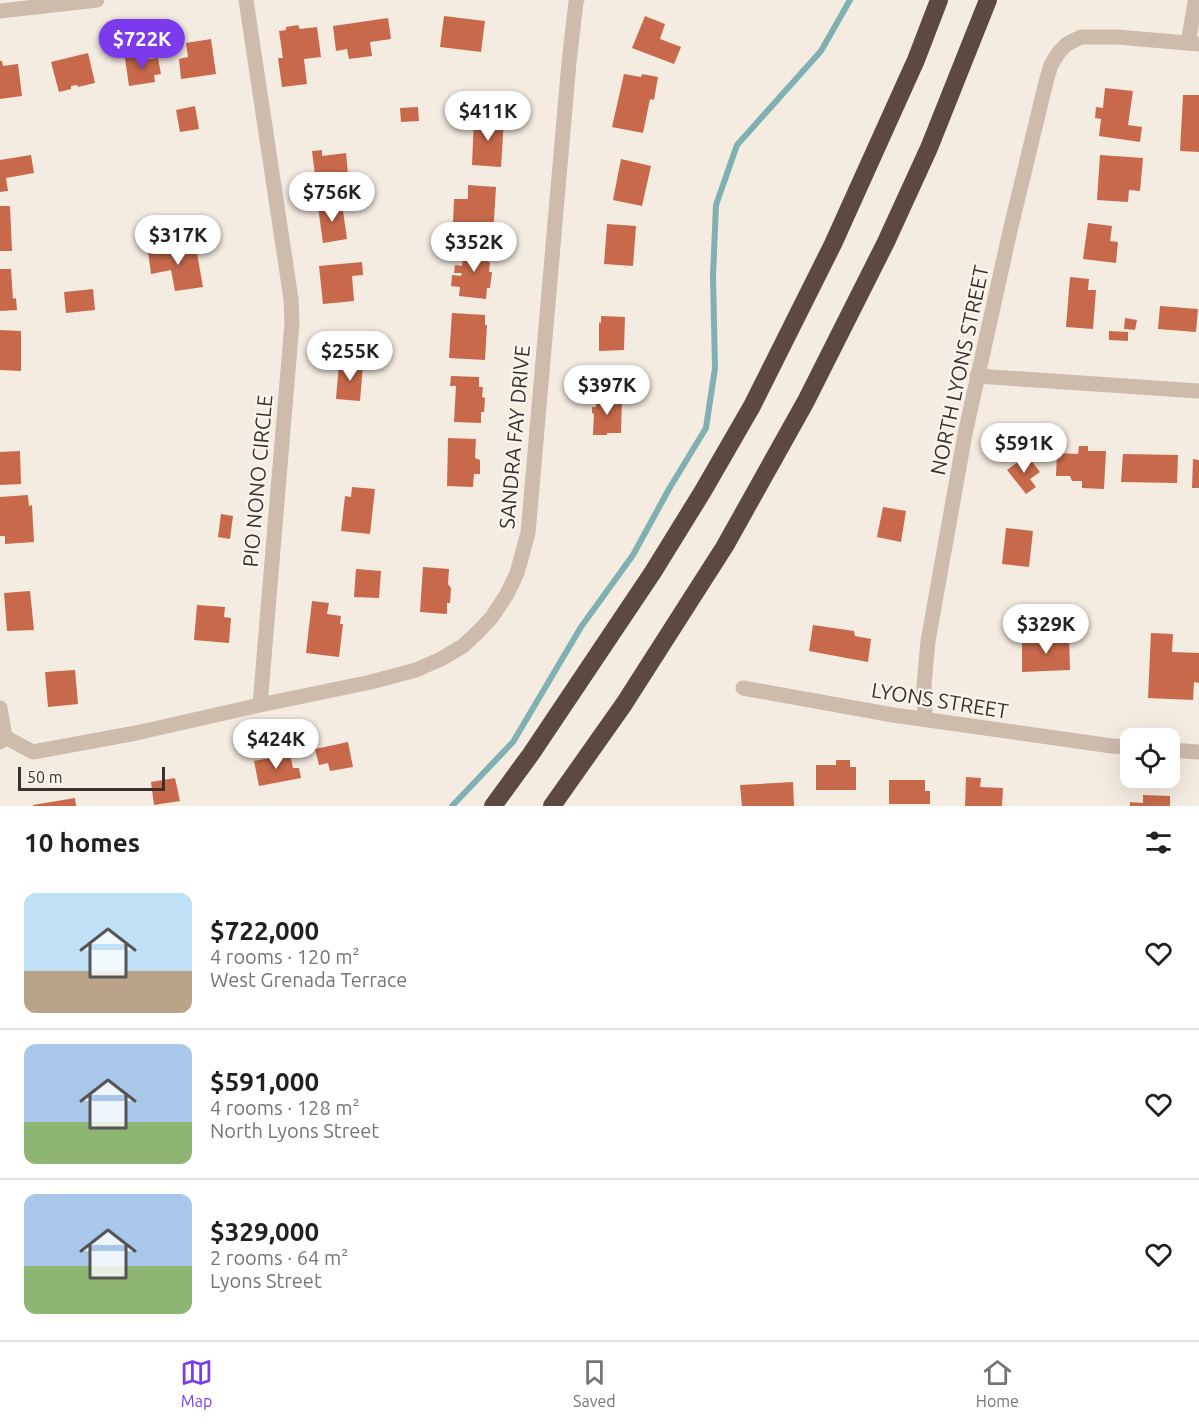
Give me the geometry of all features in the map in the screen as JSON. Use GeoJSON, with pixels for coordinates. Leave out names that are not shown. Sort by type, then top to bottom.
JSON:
{"type":"FeatureCollection","features":[{"type":"Feature","properties":{"kind":"highway"},"geometry":{"type":"LineString","coordinates":[[493,806],[531,754],[653,572],[752,406],[833,244],[916,60],[939,0]]}},
{"type":"Feature","properties":{"kind":"highway"},"geometry":{"type":"LineString","coordinates":[[552,806],[624,704],[725,546],[806,401],[886,242],[929,148],[988,0]]}},
{"type":"Feature","properties":{"kind":"street"},"geometry":{"type":"LineString","coordinates":[[0,11],[97,0]]}},
{"type":"Feature","properties":{"kind":"street","name":"PIO NONO CIRCLE"},"geometry":{"type":"LineString","coordinates":[[246,0],[279,213],[292,315],[260,705]]}},
{"type":"Feature","properties":{"kind":"street","name":"SANDRA FAY DRIVE"},"geometry":{"type":"LineString","coordinates":[[260,705],[371,682],[416,670],[441,659],[463,646],[492,617],[517,573],[528,533],[569,62],[577,0]]}},
{"type":"Feature","properties":{"kind":"street"},"geometry":{"type":"LineString","coordinates":[[1193,43],[1194,2]]}},
{"type":"Feature","properties":{"kind":"street","name":"NORTH LYONS STREET"},"geometry":{"type":"LineString","coordinates":[[925,718],[924,686],[928,641],[965,434],[1051,65],[1059,52],[1081,37],[1118,37],[1193,43]]}},
{"type":"Feature","properties":{"kind":"street"},"geometry":{"type":"LineString","coordinates":[[977,376],[1199,391]]}},
{"type":"Feature","properties":{"kind":"street","name":"LYONS STREET"},"geometry":{"type":"LineString","coordinates":[[743,688],[893,715],[1120,746]]}},
{"type":"Feature","properties":{"kind":"street"},"geometry":{"type":"LineString","coordinates":[[0,708],[2,740],[33,752],[136,733],[260,705]]}},
{"type":"Feature","properties":{"kind":"street"},"geometry":{"type":"LineString","coordinates":[[1180,751],[1199,752]]}},
{"type":"Feature","properties":{"kind":"building"},"geometry":{"type":"Polygon","coordinates":[[[444,16],[485,21],[481,52],[440,47],[444,16]]]}},
{"type":"Feature","properties":{"kind":"building"},"geometry":{"type":"Polygon","coordinates":[[[645,16],[665,24],[660,39],[681,47],[674,64],[632,48],[645,16]]]}},
{"type":"Feature","properties":{"kind":"building"},"geometry":{"type":"Polygon","coordinates":[[[388,18],[391,39],[370,42],[372,56],[349,59],[347,49],[336,51],[333,26],[388,18]]]}},
{"type":"Feature","properties":{"kind":"building"},"geometry":{"type":"Polygon","coordinates":[[[298,25],[300,29],[317,27],[321,57],[304,59],[307,84],[282,87],[278,58],[283,58],[279,31],[298,25]]]}},
{"type":"Feature","properties":{"kind":"building"},"geometry":{"type":"Polygon","coordinates":[[[211,39],[216,74],[181,79],[179,59],[188,57],[186,43],[211,39]]]}},
{"type":"Feature","properties":{"kind":"building"},"geometry":{"type":"Polygon","coordinates":[[[88,53],[95,83],[78,87],[77,85],[71,86],[71,89],[59,92],[51,62],[88,53]]]}},
{"type":"Feature","properties":{"kind":"building"},"geometry":{"type":"Polygon","coordinates":[[[141,55],[142,60],[158,58],[161,74],[154,75],[155,82],[129,86],[125,58],[141,55]]]}},
{"type":"Feature","properties":{"kind":"building"},"geometry":{"type":"Polygon","coordinates":[[[0,61],[3,66],[18,64],[22,96],[0,99],[0,61]]]}},
{"type":"Feature","properties":{"kind":"building"},"geometry":{"type":"Polygon","coordinates":[[[624,74],[658,77],[654,100],[650,99],[643,133],[612,127],[624,74]]]}},
{"type":"Feature","properties":{"kind":"building"},"geometry":{"type":"Polygon","coordinates":[[[1105,88],[1133,91],[1128,125],[1142,127],[1140,142],[1099,136],[1101,119],[1095,118],[1096,107],[1103,108],[1105,88]]]}},
{"type":"Feature","properties":{"kind":"building"},"geometry":{"type":"Polygon","coordinates":[[[1183,95],[1199,95],[1199,152],[1180,151],[1183,95]]]}},
{"type":"Feature","properties":{"kind":"building"},"geometry":{"type":"Polygon","coordinates":[[[195,106],[199,129],[180,132],[176,110],[195,106]]]}},
{"type":"Feature","properties":{"kind":"building"},"geometry":{"type":"Polygon","coordinates":[[[418,107],[419,121],[401,122],[400,108],[418,107]]]}},
{"type":"Feature","properties":{"kind":"building"},"geometry":{"type":"Polygon","coordinates":[[[474,117],[504,119],[501,167],[472,165],[474,117]]]}},
{"type":"Feature","properties":{"kind":"building"},"geometry":{"type":"Polygon","coordinates":[[[322,150],[322,156],[346,153],[348,174],[337,175],[338,188],[317,191],[312,151],[322,150]]]}},
{"type":"Feature","properties":{"kind":"building"},"geometry":{"type":"Polygon","coordinates":[[[31,155],[34,173],[6,178],[8,191],[0,192],[0,160],[31,155]]]}},
{"type":"Feature","properties":{"kind":"building"},"geometry":{"type":"Polygon","coordinates":[[[1100,155],[1143,158],[1140,191],[1129,190],[1128,202],[1097,200],[1100,155]]]}},
{"type":"Feature","properties":{"kind":"building"},"geometry":{"type":"Polygon","coordinates":[[[621,159],[651,166],[642,206],[613,200],[621,159]]]}},
{"type":"Feature","properties":{"kind":"building"},"geometry":{"type":"Polygon","coordinates":[[[468,185],[496,187],[493,235],[467,234],[468,224],[453,223],[454,199],[468,199],[468,185]]]}},
{"type":"Feature","properties":{"kind":"building"},"geometry":{"type":"Polygon","coordinates":[[[342,204],[347,239],[323,243],[318,207],[342,204]]]}},
{"type":"Feature","properties":{"kind":"building"},"geometry":{"type":"Polygon","coordinates":[[[0,206],[10,206],[12,251],[0,251],[0,206]]]}},
{"type":"Feature","properties":{"kind":"building"},"geometry":{"type":"Polygon","coordinates":[[[1088,223],[1112,226],[1110,241],[1118,242],[1116,263],[1083,259],[1088,223]]]}},
{"type":"Feature","properties":{"kind":"building"},"geometry":{"type":"Polygon","coordinates":[[[607,224],[636,226],[633,266],[604,264],[607,224]]]}},
{"type":"Feature","properties":{"kind":"building"},"geometry":{"type":"Polygon","coordinates":[[[191,244],[192,253],[197,253],[203,287],[175,291],[171,270],[151,274],[148,251],[191,244]]]}},
{"type":"Feature","properties":{"kind":"building"},"geometry":{"type":"Polygon","coordinates":[[[470,244],[488,246],[489,272],[492,272],[486,299],[459,296],[460,287],[451,286],[452,275],[461,276],[462,273],[454,273],[455,265],[462,266],[463,250],[470,250],[470,244]]]}},
{"type":"Feature","properties":{"kind":"building"},"geometry":{"type":"Polygon","coordinates":[[[362,262],[363,275],[352,276],[354,301],[323,304],[319,266],[362,262]]]}},
{"type":"Feature","properties":{"kind":"building"},"geometry":{"type":"Polygon","coordinates":[[[0,269],[11,269],[13,299],[16,298],[17,310],[0,311],[0,269]]]}},
{"type":"Feature","properties":{"kind":"building"},"geometry":{"type":"Polygon","coordinates":[[[1070,277],[1089,279],[1088,290],[1096,290],[1093,329],[1066,327],[1070,277]]]}},
{"type":"Feature","properties":{"kind":"building"},"geometry":{"type":"Polygon","coordinates":[[[93,289],[95,310],[66,313],[64,292],[93,289]]]}},
{"type":"Feature","properties":{"kind":"building"},"geometry":{"type":"Polygon","coordinates":[[[1160,306],[1198,309],[1196,332],[1158,329],[1160,306]]]}},
{"type":"Feature","properties":{"kind":"building"},"geometry":{"type":"Polygon","coordinates":[[[452,313],[485,315],[485,325],[487,325],[485,360],[449,358],[452,313]]]}},
{"type":"Feature","properties":{"kind":"building"},"geometry":{"type":"Polygon","coordinates":[[[601,316],[625,317],[624,350],[599,351],[601,316]]]}},
{"type":"Feature","properties":{"kind":"building"},"geometry":{"type":"Polygon","coordinates":[[[1125,318],[1137,320],[1135,330],[1124,329],[1125,318]]]}},
{"type":"Feature","properties":{"kind":"building"},"geometry":{"type":"Polygon","coordinates":[[[0,330],[21,331],[21,371],[0,370],[0,330]]]}},
{"type":"Feature","properties":{"kind":"building"},"geometry":{"type":"Polygon","coordinates":[[[1109,331],[1128,332],[1128,341],[1109,340],[1109,331]]]}},
{"type":"Feature","properties":{"kind":"building"},"geometry":{"type":"Polygon","coordinates":[[[339,363],[363,365],[360,401],[336,399],[339,363]]]}},
{"type":"Feature","properties":{"kind":"building"},"geometry":{"type":"Polygon","coordinates":[[[451,376],[479,377],[479,387],[483,387],[482,397],[485,398],[481,423],[454,422],[456,386],[450,386],[451,376]]]}},
{"type":"Feature","properties":{"kind":"building"},"geometry":{"type":"Polygon","coordinates":[[[596,397],[622,397],[621,433],[593,435],[592,407],[596,407],[596,397]]]}},
{"type":"Feature","properties":{"kind":"building"},"geometry":{"type":"Polygon","coordinates":[[[448,438],[476,439],[475,458],[480,460],[480,474],[474,474],[473,487],[447,486],[448,438]]]}},
{"type":"Feature","properties":{"kind":"building"},"geometry":{"type":"Polygon","coordinates":[[[1079,446],[1088,446],[1088,451],[1106,451],[1104,489],[1082,488],[1082,481],[1072,481],[1070,476],[1056,476],[1057,453],[1078,454],[1079,446]]]}},
{"type":"Feature","properties":{"kind":"building"},"geometry":{"type":"Polygon","coordinates":[[[20,451],[21,484],[0,485],[0,452],[20,451]]]}},
{"type":"Feature","properties":{"kind":"building"},"geometry":{"type":"Polygon","coordinates":[[[1123,454],[1178,455],[1177,483],[1121,482],[1123,454]]]}},
{"type":"Feature","properties":{"kind":"building"},"geometry":{"type":"Polygon","coordinates":[[[1027,455],[1040,472],[1030,479],[1036,487],[1026,494],[1007,470],[1027,455]]]}},
{"type":"Feature","properties":{"kind":"building"},"geometry":{"type":"Polygon","coordinates":[[[1193,459],[1199,460],[1199,488],[1192,488],[1193,459]]]}},
{"type":"Feature","properties":{"kind":"building"},"geometry":{"type":"Polygon","coordinates":[[[352,487],[375,489],[370,534],[341,531],[345,496],[351,497],[352,487]]]}},
{"type":"Feature","properties":{"kind":"building"},"geometry":{"type":"Polygon","coordinates":[[[28,495],[29,506],[32,505],[34,542],[5,544],[5,536],[0,536],[0,497],[28,495]]]}},
{"type":"Feature","properties":{"kind":"building"},"geometry":{"type":"Polygon","coordinates":[[[883,507],[906,511],[901,542],[877,537],[883,507]]]}},
{"type":"Feature","properties":{"kind":"building"},"geometry":{"type":"Polygon","coordinates":[[[221,514],[233,516],[230,539],[218,537],[221,514]]]}},
{"type":"Feature","properties":{"kind":"building"},"geometry":{"type":"Polygon","coordinates":[[[1006,528],[1033,531],[1029,567],[1002,564],[1006,528]]]}},
{"type":"Feature","properties":{"kind":"building"},"geometry":{"type":"Polygon","coordinates":[[[423,567],[449,569],[448,584],[451,588],[447,614],[420,612],[423,567]]]}},
{"type":"Feature","properties":{"kind":"building"},"geometry":{"type":"Polygon","coordinates":[[[356,569],[381,571],[379,598],[354,597],[356,569]]]}},
{"type":"Feature","properties":{"kind":"building"},"geometry":{"type":"Polygon","coordinates":[[[30,591],[34,630],[7,631],[4,593],[30,591]]]}},
{"type":"Feature","properties":{"kind":"building"},"geometry":{"type":"Polygon","coordinates":[[[312,601],[329,603],[327,614],[341,616],[340,624],[343,624],[339,657],[306,653],[312,601]]]}},
{"type":"Feature","properties":{"kind":"building"},"geometry":{"type":"Polygon","coordinates":[[[197,605],[225,607],[224,617],[231,618],[229,643],[194,640],[197,605]]]}},
{"type":"Feature","properties":{"kind":"building"},"geometry":{"type":"Polygon","coordinates":[[[813,625],[854,631],[855,636],[871,639],[868,662],[809,651],[813,625]]]}},
{"type":"Feature","properties":{"kind":"building"},"geometry":{"type":"Polygon","coordinates":[[[1151,633],[1173,634],[1172,652],[1199,653],[1199,683],[1194,682],[1193,700],[1148,698],[1151,633]]]}},
{"type":"Feature","properties":{"kind":"building"},"geometry":{"type":"Polygon","coordinates":[[[1069,638],[1070,670],[1022,672],[1022,639],[1069,638]]]}},
{"type":"Feature","properties":{"kind":"building"},"geometry":{"type":"Polygon","coordinates":[[[75,670],[78,704],[48,707],[45,672],[75,670]]]}},
{"type":"Feature","properties":{"kind":"building"},"geometry":{"type":"Polygon","coordinates":[[[348,742],[353,767],[330,771],[328,763],[319,765],[315,749],[348,742]]]}},
{"type":"Feature","properties":{"kind":"building"},"geometry":{"type":"Polygon","coordinates":[[[290,754],[293,768],[299,768],[301,778],[259,786],[254,761],[290,754]]]}},
{"type":"Feature","properties":{"kind":"building"},"geometry":{"type":"Polygon","coordinates":[[[836,760],[850,760],[850,767],[856,767],[856,790],[816,790],[816,765],[836,765],[836,760]]]}},
{"type":"Feature","properties":{"kind":"building"},"geometry":{"type":"Polygon","coordinates":[[[966,777],[981,778],[980,787],[1003,788],[1002,806],[965,806],[966,777]]]}},
{"type":"Feature","properties":{"kind":"building"},"geometry":{"type":"Polygon","coordinates":[[[175,778],[180,801],[154,805],[151,782],[175,778]]]}},
{"type":"Feature","properties":{"kind":"building"},"geometry":{"type":"Polygon","coordinates":[[[889,780],[925,780],[925,791],[930,791],[930,804],[889,804],[889,780]]]}},
{"type":"Feature","properties":{"kind":"building"},"geometry":{"type":"Polygon","coordinates":[[[793,782],[794,806],[742,806],[740,785],[793,782]]]}},
{"type":"Feature","properties":{"kind":"building"},"geometry":{"type":"Polygon","coordinates":[[[1143,795],[1170,796],[1170,806],[1130,806],[1130,802],[1143,803],[1143,795]]]}},
{"type":"Feature","properties":{"kind":"building"},"geometry":{"type":"Polygon","coordinates":[[[75,798],[76,806],[33,806],[33,805],[75,798]]]}},
{"type":"Feature","properties":{"kind":"waterway"},"geometry":{"type":"LineString","coordinates":[[452,806],[513,742],[581,627],[633,555],[706,428],[715,368],[713,276],[716,205],[737,145],[821,51],[850,0]]}}]}
